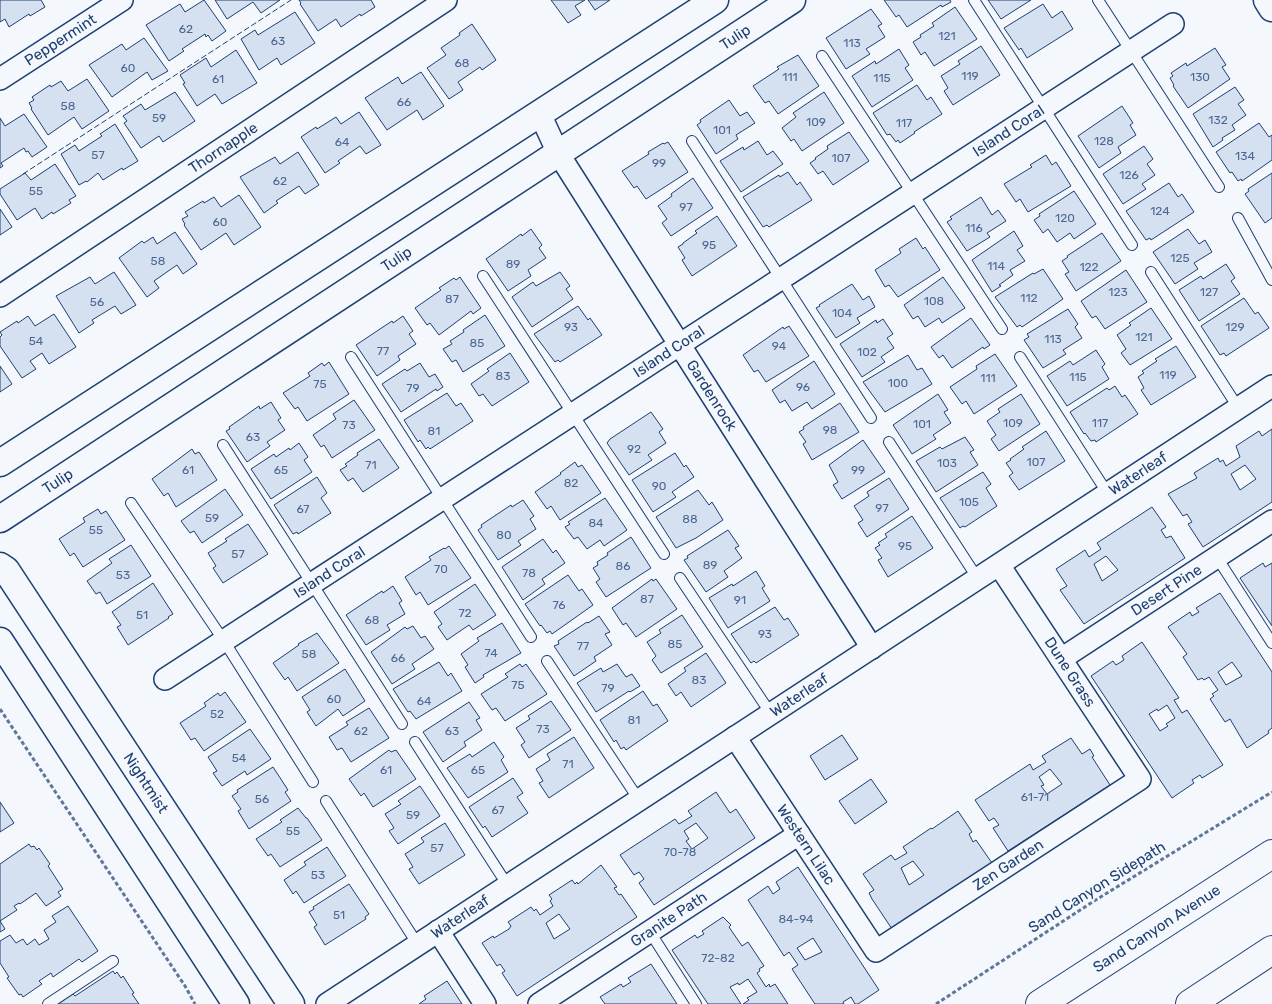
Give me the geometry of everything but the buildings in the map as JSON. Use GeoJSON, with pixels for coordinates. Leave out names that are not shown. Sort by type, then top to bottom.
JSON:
{"type":"FeatureCollection","features":[{"type":"Feature","properties":{"kind":"main road","name":"Sand Canyon Avenue"},"geometry":{"type":"LineString","coordinates":[[1040,1004],[1272,854]]}},
{"type":"Feature","properties":{"kind":"main road"},"geometry":{"type":"LineString","coordinates":[[1190,1004],[1272,950]]}},
{"type":"Feature","properties":{"kind":"street","name":"Peppermint"},"geometry":{"type":"LineString","coordinates":[[0,79],[122,0]]}},
{"type":"Feature","properties":{"kind":"street","name":"Thornapple"},"geometry":{"type":"LineString","coordinates":[[0,296],[446,0]]}},
{"type":"Feature","properties":{"kind":"street"},"geometry":{"type":"LineString","coordinates":[[0,464],[715,0]]}},
{"type":"Feature","properties":{"kind":"street","name":"Tulip"},"geometry":{"type":"LineString","coordinates":[[0,519],[792,0]]}},
{"type":"Feature","properties":{"kind":"street"},"geometry":{"type":"LineString","coordinates":[[1267,0],[1272,8]]}},
{"type":"Feature","properties":{"kind":"street","name":"Island Coral"},"geometry":{"type":"LineString","coordinates":[[165,678],[1173,24]]}},
{"type":"Feature","properties":{"kind":"street","name":"Gardenrock"},"geometry":{"type":"LineString","coordinates":[[540,114],[558,153],[872,648]]}},
{"type":"Feature","properties":{"kind":"street","name":"Waterleaf"},"geometry":{"type":"LineString","coordinates":[[326,1004],[1272,386]]}},
{"type":"Feature","properties":{"kind":"street","name":"Desert Pine"},"geometry":{"type":"LineString","coordinates":[[1061,659],[1272,521]]}},
{"type":"Feature","properties":{"kind":"street","name":"Dune Grass"},"geometry":{"type":"LineString","coordinates":[[999,565],[1140,779]]}},
{"type":"Feature","properties":{"kind":"street","name":"Nightmist"},"geometry":{"type":"LineString","coordinates":[[0,566],[6,570],[291,1004]]}},
{"type":"Feature","properties":{"kind":"street"},"geometry":{"type":"LineString","coordinates":[[0,641],[236,1004]]}},
{"type":"Feature","properties":{"kind":"street","name":"Western Lilac"},"geometry":{"type":"LineString","coordinates":[[736,737],[876,951]]}},
{"type":"Feature","properties":{"kind":"street","name":"Zen Garden"},"geometry":{"type":"LineString","coordinates":[[876,951],[1140,779]]}},
{"type":"Feature","properties":{"kind":"street","name":"Granite Path"},"geometry":{"type":"LineString","coordinates":[[539,1004],[799,834]]}},
{"type":"Feature","properties":{"kind":"street"},"geometry":{"type":"LineString","coordinates":[[438,932],[485,1004]]}},
{"type":"Feature","properties":{"kind":"lane"},"geometry":{"type":"LineString","coordinates":[[974,0],[1132,245]]}},
{"type":"Feature","properties":{"kind":"lane"},"geometry":{"type":"LineString","coordinates":[[1098,0],[1220,187]]}},
{"type":"Feature","properties":{"kind":"lane"},"geometry":{"type":"LineString","coordinates":[[822,56],[1002,329]]}},
{"type":"Feature","properties":{"kind":"lane"},"geometry":{"type":"LineString","coordinates":[[692,141],[871,418]]}},
{"type":"Feature","properties":{"kind":"lane"},"geometry":{"type":"LineString","coordinates":[[1238,218],[1272,280]]}},
{"type":"Feature","properties":{"kind":"lane"},"geometry":{"type":"LineString","coordinates":[[1151,272],[1239,409]]}},
{"type":"Feature","properties":{"kind":"lane"},"geometry":{"type":"LineString","coordinates":[[483,276],[664,554]]}},
{"type":"Feature","properties":{"kind":"lane"},"geometry":{"type":"LineString","coordinates":[[351,357],[531,637]]}},
{"type":"Feature","properties":{"kind":"lane"},"geometry":{"type":"LineString","coordinates":[[1020,357],[1108,494]]}},
{"type":"Feature","properties":{"kind":"lane"},"geometry":{"type":"LineString","coordinates":[[889,442],[978,579]]}},
{"type":"Feature","properties":{"kind":"lane"},"geometry":{"type":"LineString","coordinates":[[223,446],[402,724]]}},
{"type":"Feature","properties":{"kind":"lane"},"geometry":{"type":"LineString","coordinates":[[131,503],[224,640],[312,782]]}},
{"type":"Feature","properties":{"kind":"lane"},"geometry":{"type":"LineString","coordinates":[[1216,556],[1272,643]]}},
{"type":"Feature","properties":{"kind":"lane"},"geometry":{"type":"LineString","coordinates":[[680,578],[771,714]]}},
{"type":"Feature","properties":{"kind":"lane"},"geometry":{"type":"LineString","coordinates":[[547,661],[639,800]]}},
{"type":"Feature","properties":{"kind":"lane"},"geometry":{"type":"LineString","coordinates":[[415,742],[508,886]]}},
{"type":"Feature","properties":{"kind":"lane"},"geometry":{"type":"LineString","coordinates":[[326,801],[418,944]]}},
{"type":"Feature","properties":{"kind":"lane"},"geometry":{"type":"LineString","coordinates":[[650,932],[696,1004]]}},
{"type":"Feature","properties":{"kind":"lane"},"geometry":{"type":"LineString","coordinates":[[48,1004],[113,961]]}},
{"type":"Feature","properties":{"kind":"path"},"geometry":{"type":"LineString","coordinates":[[0,709],[185,986],[194,1004]]}},
{"type":"Feature","properties":{"kind":"path","name":"Sand Canyon Sidepath"},"geometry":{"type":"LineString","coordinates":[[936,1004],[1094,901],[1272,792]]}},
{"type":"Feature","properties":{"kind":"fence"},"geometry":{"type":"LineString","coordinates":[[23,174],[291,0]]}}]}
